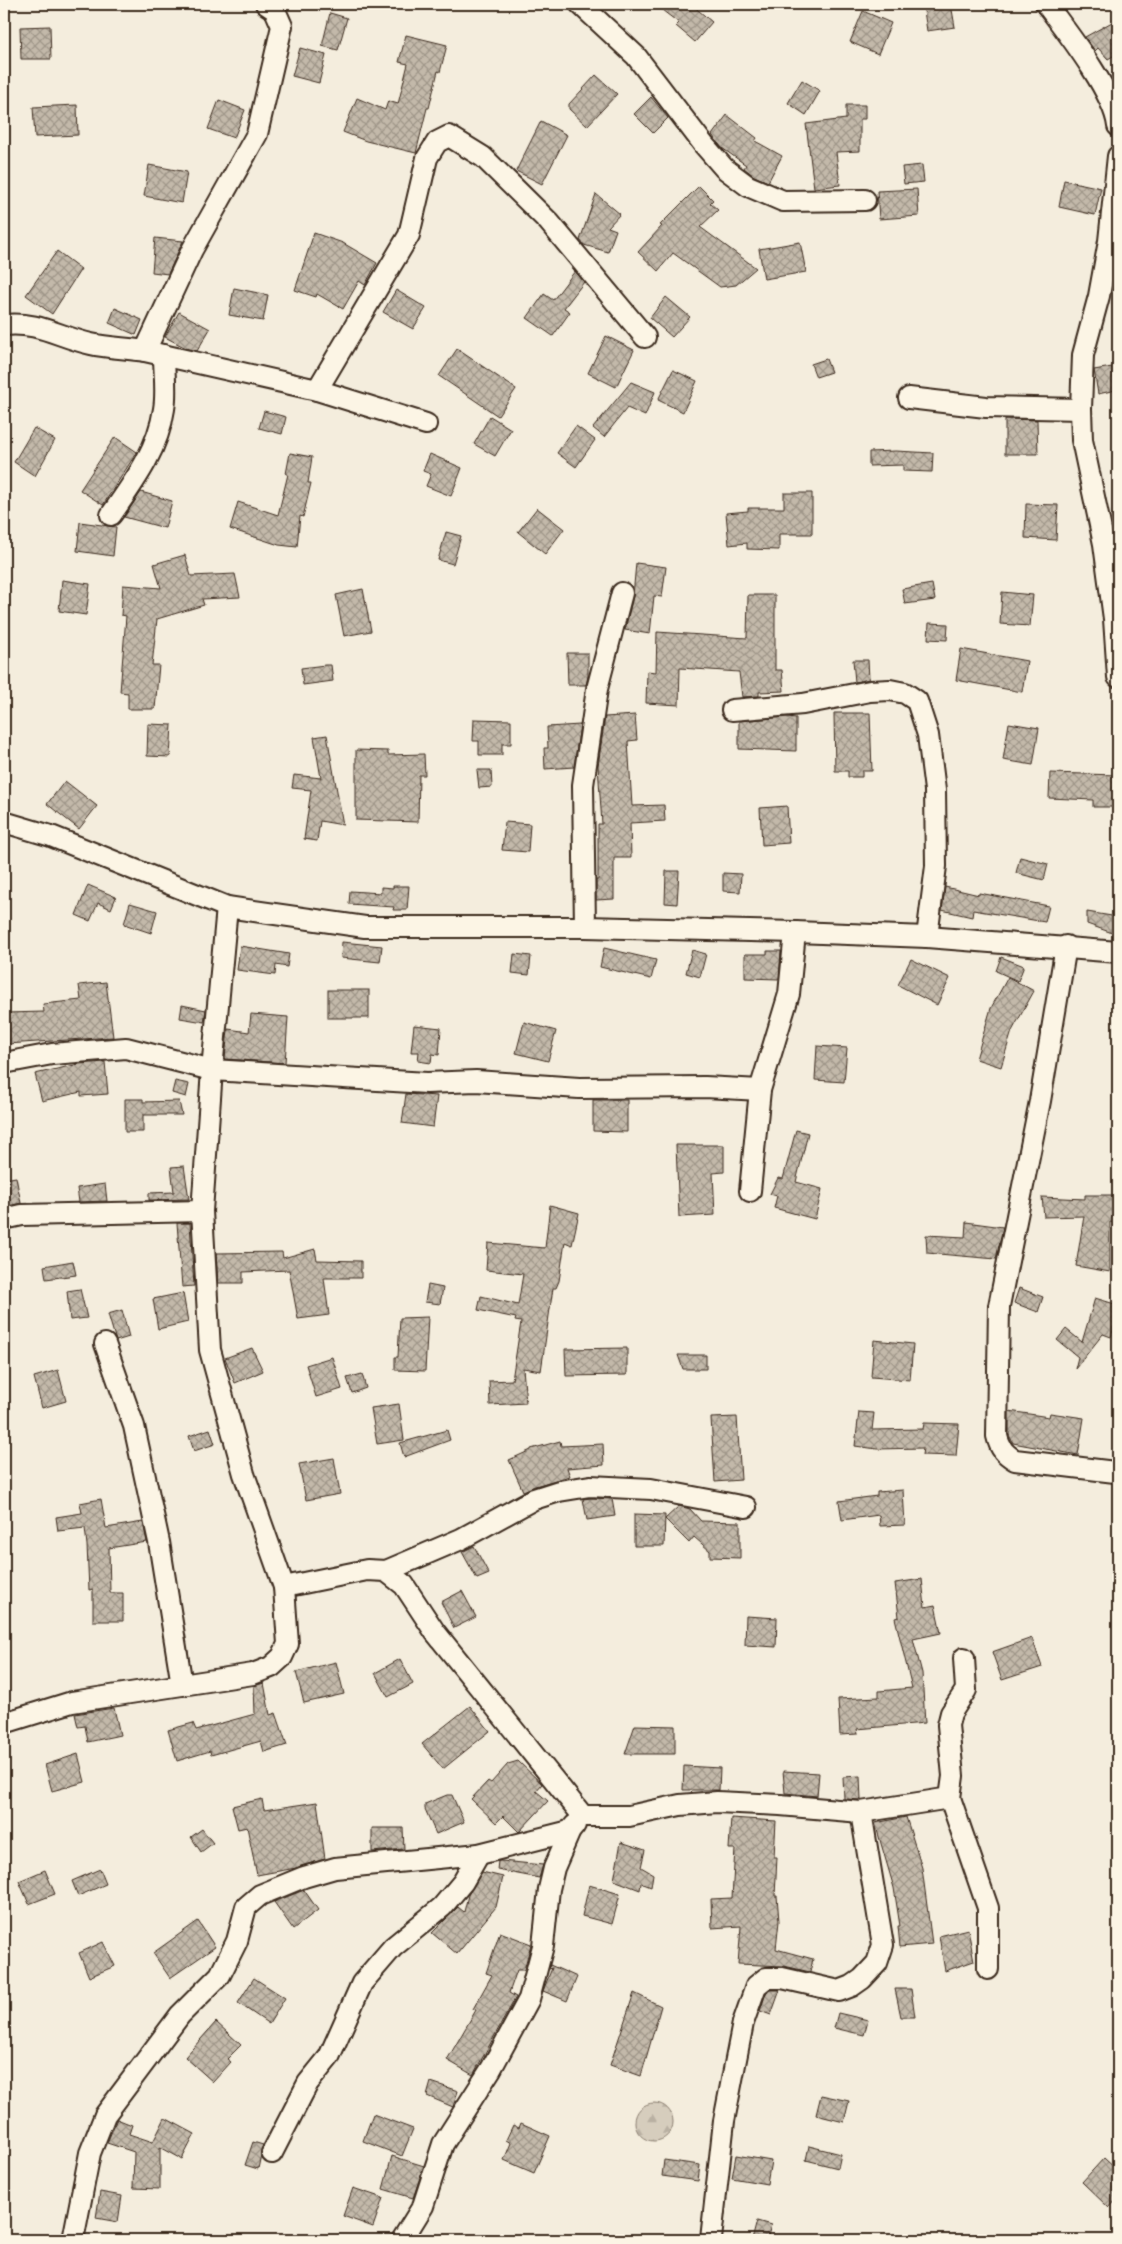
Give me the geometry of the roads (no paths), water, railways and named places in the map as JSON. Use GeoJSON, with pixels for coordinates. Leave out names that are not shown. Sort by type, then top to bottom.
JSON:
{"type":"FeatureCollection","features":[{"type":"Feature","properties":{"kind":"street"},"geometry":{"type":"LineString","coordinates":[[111,515],[138,475],[158,439],[165,408],[155,353],[192,250],[257,134],[282,26],[275,10],[266,4]]}},
{"type":"Feature","properties":{"kind":"street"},"geometry":{"type":"LineString","coordinates":[[580,4],[636,56],[704,145],[724,168],[748,186],[783,201],[865,200]]}},
{"type":"Feature","properties":{"kind":"street"},"geometry":{"type":"LineString","coordinates":[[1046,4],[1078,45],[1102,87],[1118,120],[1118,126]]}},
{"type":"Feature","properties":{"kind":"street"},"geometry":{"type":"LineString","coordinates":[[317,390],[409,235],[427,158],[437,142],[448,136],[483,157],[549,222],[645,337]]}},
{"type":"Feature","properties":{"kind":"street"},"geometry":{"type":"LineString","coordinates":[[1118,156],[1099,296],[1083,355],[1080,409],[1082,440],[1105,554],[1114,619],[1118,677]]}},
{"type":"Feature","properties":{"kind":"street"},"geometry":{"type":"LineString","coordinates":[[4,325],[17,323],[36,325],[91,344],[155,353],[317,390],[426,424]]}},
{"type":"Feature","properties":{"kind":"street"},"geometry":{"type":"LineString","coordinates":[[909,398],[986,407],[1080,409]]}},
{"type":"Feature","properties":{"kind":"street"},"geometry":{"type":"LineString","coordinates":[[585,927],[583,785],[597,689],[622,593]]}},
{"type":"Feature","properties":{"kind":"street"},"geometry":{"type":"LineString","coordinates":[[732,710],[802,704],[870,691],[890,690],[906,693],[917,701],[928,735],[935,790],[936,866],[927,937]]}},
{"type":"Feature","properties":{"kind":"street"},"geometry":{"type":"LineString","coordinates":[[4,822],[51,836],[227,907],[365,927],[585,927],[795,932],[927,937],[1066,946],[1118,952]]}},
{"type":"Feature","properties":{"kind":"street"},"geometry":{"type":"LineString","coordinates":[[4,1723],[72,1702],[252,1674],[271,1667],[282,1657],[288,1644],[284,1588],[244,1474],[210,1350],[202,1211],[212,1070],[227,907]]}},
{"type":"Feature","properties":{"kind":"street"},"geometry":{"type":"LineString","coordinates":[[750,1192],[760,1090],[789,994],[795,932]]}},
{"type":"Feature","properties":{"kind":"street"},"geometry":{"type":"LineString","coordinates":[[1066,946],[1040,1102],[999,1306],[997,1436],[999,1445],[1005,1454],[1016,1460],[1116,1472]]}},
{"type":"Feature","properties":{"kind":"street"},"geometry":{"type":"LineString","coordinates":[[4,1064],[52,1054],[126,1048],[212,1070],[427,1083],[476,1081],[579,1088],[705,1087],[760,1090]]}},
{"type":"Feature","properties":{"kind":"street"},"geometry":{"type":"LineString","coordinates":[[4,1220],[22,1215],[202,1211]]}},
{"type":"Feature","properties":{"kind":"street"},"geometry":{"type":"LineString","coordinates":[[105,1344],[134,1426],[158,1542],[182,1685]]}},
{"type":"Feature","properties":{"kind":"street"},"geometry":{"type":"LineString","coordinates":[[284,1588],[367,1570],[386,1571],[461,1539],[534,1499],[567,1490],[590,1486],[651,1489],[746,1507]]}},
{"type":"Feature","properties":{"kind":"street"},"geometry":{"type":"LineString","coordinates":[[386,1571],[404,1586],[435,1632],[577,1824]]}},
{"type":"Feature","properties":{"kind":"street"},"geometry":{"type":"LineString","coordinates":[[964,1658],[966,1690],[951,1713],[948,1725],[953,1776],[950,1798],[988,1908],[988,1969]]}},
{"type":"Feature","properties":{"kind":"street"},"geometry":{"type":"LineString","coordinates":[[73,2240],[90,2153],[105,2115],[180,2015],[220,1975],[237,1941],[246,1907],[260,1895],[304,1877],[335,1868],[479,1854],[577,1824],[629,1816],[680,1805],[717,1802],[861,1812],[950,1798]]}},
{"type":"Feature","properties":{"kind":"street"},"geometry":{"type":"LineString","coordinates":[[711,2239],[724,2121],[743,2023],[756,1986],[766,1978],[782,1978],[839,1991],[852,1986],[862,1979],[877,1963],[883,1945],[861,1812]]}},
{"type":"Feature","properties":{"kind":"street"},"geometry":{"type":"LineString","coordinates":[[402,2240],[423,2206],[443,2144],[491,2068],[529,1999],[543,1946],[549,1889],[554,1868],[577,1824]]}},
{"type":"Feature","properties":{"kind":"street"},"geometry":{"type":"LineString","coordinates":[[272,2153],[308,2083],[329,2057],[362,1983],[393,1947],[442,1907],[463,1882],[479,1854]]}}]}
